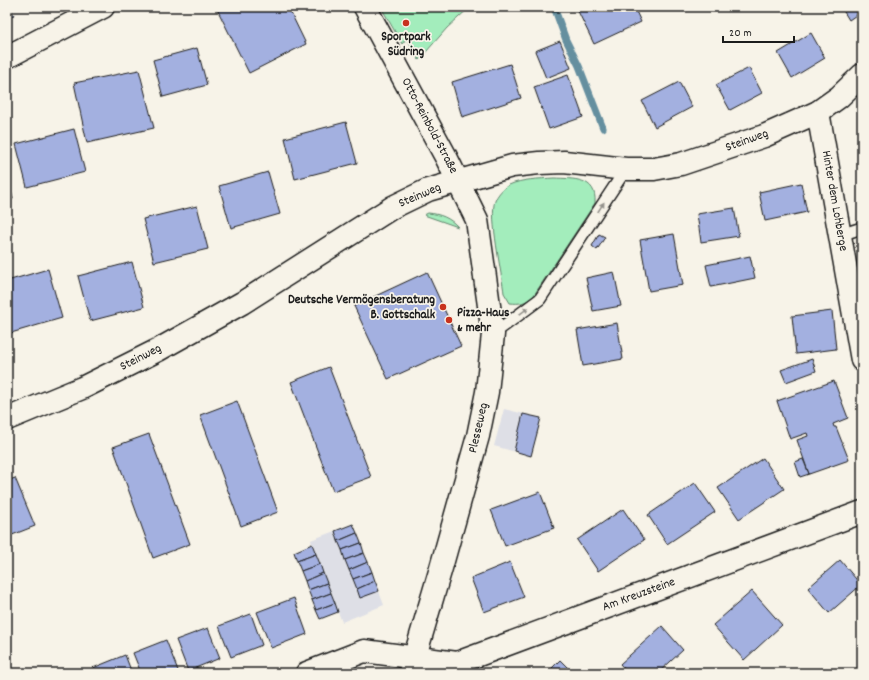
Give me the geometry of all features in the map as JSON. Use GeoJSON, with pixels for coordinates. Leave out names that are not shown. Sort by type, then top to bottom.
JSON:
{"type":"FeatureCollection","features":[{"type":"Feature","properties":{"kind":"street","name":"Otto-Reinbold-Straße"},"geometry":{"type":"LineString","coordinates":[[365,7],[458,181]]}},
{"type":"Feature","properties":{"kind":"street"},"geometry":{"type":"LineString","coordinates":[[7,57],[93,9]]}},
{"type":"Feature","properties":{"kind":"street","name":"Steinweg"},"geometry":{"type":"LineString","coordinates":[[7,419],[82,388],[158,350],[242,303],[393,207],[428,190],[512,166],[539,163],[564,162],[626,169],[654,169],[681,164],[764,136],[818,112],[839,98],[862,75]]}},
{"type":"Feature","properties":{"kind":"street","name":"Hinter dem Lohberge"},"geometry":{"type":"LineString","coordinates":[[818,112],[862,360]]}},
{"type":"Feature","properties":{"kind":"street","name":"Plesseweg"},"geometry":{"type":"LineString","coordinates":[[412,666],[478,436],[487,392],[493,334],[478,220],[458,181]]}},
{"type":"Feature","properties":{"kind":"street","name":"Am Kreuzsteine"},"geometry":{"type":"LineString","coordinates":[[307,673],[364,651],[412,666],[457,663],[862,512]]}},
{"type":"Feature","properties":{"kind":"lane"},"geometry":{"type":"LineString","coordinates":[[493,334],[540,299],[626,169]]}},
{"type":"Feature","properties":{"kind":"lane"},"geometry":{"type":"LineString","coordinates":[[840,235],[862,228]]}},
{"type":"Feature","properties":{"kind":"shaded area"},"geometry":{"type":"Polygon","coordinates":[[[504,409],[541,418],[531,456],[494,446],[504,409]]]}},
{"type":"Feature","properties":{"kind":"shaded area"},"geometry":{"type":"Polygon","coordinates":[[[353,524],[384,605],[342,622],[338,612],[320,619],[294,552],[312,544],[311,540],[353,524]]]}},
{"type":"Feature","properties":{"kind":"green space"},"geometry":{"type":"Polygon","coordinates":[[[381,7],[470,7],[447,28],[419,60],[407,38],[402,44],[381,7]]]}},
{"type":"Feature","properties":{"kind":"green space"},"geometry":{"type":"Polygon","coordinates":[[[554,178],[576,179],[588,184],[592,188],[595,195],[595,203],[532,298],[522,303],[510,303],[504,293],[496,246],[494,219],[495,201],[502,190],[514,183],[554,178]]]}},
{"type":"Feature","properties":{"kind":"green space"},"geometry":{"type":"Polygon","coordinates":[[[428,213],[437,214],[444,217],[452,221],[458,227],[424,215],[428,213]]]}},
{"type":"Feature","properties":{"kind":"building"},"geometry":{"type":"Polygon","coordinates":[[[7,7],[9,7],[14,15],[7,19],[7,7]]]}},
{"type":"Feature","properties":{"kind":"building"},"geometry":{"type":"Polygon","coordinates":[[[221,7],[288,7],[306,44],[249,73],[217,9],[221,7]]]}},
{"type":"Feature","properties":{"kind":"building"},"geometry":{"type":"Polygon","coordinates":[[[576,7],[634,7],[641,22],[594,44],[576,7]]]}},
{"type":"Feature","properties":{"kind":"building"},"geometry":{"type":"Polygon","coordinates":[[[841,7],[862,7],[862,11],[849,20],[841,7]]]}},
{"type":"Feature","properties":{"kind":"building"},"geometry":{"type":"Polygon","coordinates":[[[811,33],[825,58],[792,78],[778,53],[811,33]]]}},
{"type":"Feature","properties":{"kind":"building"},"geometry":{"type":"Polygon","coordinates":[[[560,41],[571,68],[546,78],[535,51],[560,41]]]}},
{"type":"Feature","properties":{"kind":"building"},"geometry":{"type":"Polygon","coordinates":[[[197,48],[207,85],[163,97],[153,60],[197,48]]]}},
{"type":"Feature","properties":{"kind":"building"},"geometry":{"type":"Polygon","coordinates":[[[510,64],[521,98],[462,117],[452,82],[510,64]]]}},
{"type":"Feature","properties":{"kind":"building"},"geometry":{"type":"Polygon","coordinates":[[[749,68],[762,93],[730,110],[716,85],[749,68]]]}},
{"type":"Feature","properties":{"kind":"building"},"geometry":{"type":"Polygon","coordinates":[[[139,70],[154,128],[87,143],[74,83],[139,70]]]}},
{"type":"Feature","properties":{"kind":"building"},"geometry":{"type":"Polygon","coordinates":[[[568,75],[583,117],[549,129],[534,87],[568,75]]]}},
{"type":"Feature","properties":{"kind":"building"},"geometry":{"type":"Polygon","coordinates":[[[679,82],[692,107],[655,127],[642,101],[679,82]]]}},
{"type":"Feature","properties":{"kind":"building"},"geometry":{"type":"Polygon","coordinates":[[[346,122],[357,163],[295,179],[285,138],[346,122]]]}},
{"type":"Feature","properties":{"kind":"building"},"geometry":{"type":"Polygon","coordinates":[[[74,129],[85,172],[27,187],[16,144],[74,129]]]}},
{"type":"Feature","properties":{"kind":"building"},"geometry":{"type":"Polygon","coordinates":[[[268,172],[280,214],[231,228],[219,186],[268,172]]]}},
{"type":"Feature","properties":{"kind":"building"},"geometry":{"type":"Polygon","coordinates":[[[7,174],[13,199],[7,201],[7,174]]]}},
{"type":"Feature","properties":{"kind":"building"},"geometry":{"type":"Polygon","coordinates":[[[801,183],[807,212],[765,221],[759,192],[801,183]]]}},
{"type":"Feature","properties":{"kind":"building"},"geometry":{"type":"Polygon","coordinates":[[[197,206],[208,249],[154,262],[143,219],[197,206]]]}},
{"type":"Feature","properties":{"kind":"building"},"geometry":{"type":"Polygon","coordinates":[[[734,208],[739,236],[701,242],[697,214],[734,208]]]}},
{"type":"Feature","properties":{"kind":"building"},"geometry":{"type":"Polygon","coordinates":[[[599,234],[605,237],[597,250],[592,246],[599,234]]]}},
{"type":"Feature","properties":{"kind":"building"},"geometry":{"type":"Polygon","coordinates":[[[674,234],[683,285],[649,291],[640,240],[674,234]]]}},
{"type":"Feature","properties":{"kind":"building"},"geometry":{"type":"Polygon","coordinates":[[[750,256],[755,278],[711,287],[706,265],[750,256]]]}},
{"type":"Feature","properties":{"kind":"building"},"geometry":{"type":"Polygon","coordinates":[[[132,262],[144,307],[90,321],[78,276],[132,262]]]}},
{"type":"Feature","properties":{"kind":"building"},"geometry":{"type":"Polygon","coordinates":[[[48,269],[62,318],[11,333],[7,320],[7,281],[48,269]]]}},
{"type":"Feature","properties":{"kind":"building"},"geometry":{"type":"Polygon","coordinates":[[[427,272],[461,346],[388,379],[354,306],[427,272]]]}},
{"type":"Feature","properties":{"kind":"building"},"geometry":{"type":"Polygon","coordinates":[[[614,272],[621,306],[593,311],[586,278],[614,272]]]}},
{"type":"Feature","properties":{"kind":"building"},"geometry":{"type":"Polygon","coordinates":[[[832,311],[836,349],[796,354],[792,316],[832,311]]]}},
{"type":"Feature","properties":{"kind":"building"},"geometry":{"type":"Polygon","coordinates":[[[617,323],[623,359],[583,366],[577,330],[617,323]]]}},
{"type":"Feature","properties":{"kind":"building"},"geometry":{"type":"Polygon","coordinates":[[[812,359],[816,371],[786,382],[781,370],[812,359]]]}},
{"type":"Feature","properties":{"kind":"building"},"geometry":{"type":"Polygon","coordinates":[[[329,367],[371,477],[333,491],[291,382],[329,367]]]}},
{"type":"Feature","properties":{"kind":"building"},"geometry":{"type":"Polygon","coordinates":[[[834,381],[848,418],[833,424],[834,427],[836,427],[849,460],[809,474],[797,440],[808,436],[807,433],[790,439],[777,401],[834,381]]]}},
{"type":"Feature","properties":{"kind":"building"},"geometry":{"type":"Polygon","coordinates":[[[237,401],[278,512],[241,526],[200,415],[237,401]]]}},
{"type":"Feature","properties":{"kind":"building"},"geometry":{"type":"Polygon","coordinates":[[[523,414],[541,418],[531,456],[514,451],[523,414]]]}},
{"type":"Feature","properties":{"kind":"building"},"geometry":{"type":"Polygon","coordinates":[[[149,434],[190,544],[153,558],[113,447],[149,434]]]}},
{"type":"Feature","properties":{"kind":"building"},"geometry":{"type":"Polygon","coordinates":[[[763,458],[784,489],[739,519],[718,488],[763,458]]]}},
{"type":"Feature","properties":{"kind":"building"},"geometry":{"type":"Polygon","coordinates":[[[803,459],[809,474],[800,477],[795,462],[803,459]]]}},
{"type":"Feature","properties":{"kind":"building"},"geometry":{"type":"Polygon","coordinates":[[[15,478],[35,526],[7,537],[7,481],[15,478]]]}},
{"type":"Feature","properties":{"kind":"building"},"geometry":{"type":"Polygon","coordinates":[[[695,483],[715,512],[667,544],[648,515],[695,483]]]}},
{"type":"Feature","properties":{"kind":"building"},"geometry":{"type":"Polygon","coordinates":[[[540,492],[554,528],[505,546],[491,510],[540,492]]]}},
{"type":"Feature","properties":{"kind":"building"},"geometry":{"type":"Polygon","coordinates":[[[623,509],[644,540],[598,571],[577,540],[623,509]]]}},
{"type":"Feature","properties":{"kind":"building"},"geometry":{"type":"Polygon","coordinates":[[[353,524],[357,533],[338,541],[335,531],[353,524]]]}},
{"type":"Feature","properties":{"kind":"building"},"geometry":{"type":"Polygon","coordinates":[[[357,533],[361,543],[342,550],[338,541],[357,533]]]}},
{"type":"Feature","properties":{"kind":"building"},"geometry":{"type":"Polygon","coordinates":[[[361,543],[364,553],[345,560],[342,550],[361,543]]]}},
{"type":"Feature","properties":{"kind":"building"},"geometry":{"type":"Polygon","coordinates":[[[312,544],[316,554],[297,561],[294,552],[312,544]]]}},
{"type":"Feature","properties":{"kind":"building"},"geometry":{"type":"Polygon","coordinates":[[[364,553],[368,562],[349,570],[345,560],[364,553]]]}},
{"type":"Feature","properties":{"kind":"building"},"geometry":{"type":"Polygon","coordinates":[[[316,554],[320,564],[301,571],[297,561],[316,554]]]}},
{"type":"Feature","properties":{"kind":"building"},"geometry":{"type":"Polygon","coordinates":[[[840,560],[861,585],[829,613],[808,588],[840,560]]]}},
{"type":"Feature","properties":{"kind":"building"},"geometry":{"type":"Polygon","coordinates":[[[368,562],[372,572],[353,579],[349,570],[368,562]]]}},
{"type":"Feature","properties":{"kind":"building"},"geometry":{"type":"Polygon","coordinates":[[[510,562],[524,597],[484,612],[471,578],[510,562]]]}},
{"type":"Feature","properties":{"kind":"building"},"geometry":{"type":"Polygon","coordinates":[[[320,564],[323,573],[305,581],[301,571],[320,564]]]}},
{"type":"Feature","properties":{"kind":"building"},"geometry":{"type":"Polygon","coordinates":[[[372,572],[375,581],[357,589],[353,579],[372,572]]]}},
{"type":"Feature","properties":{"kind":"building"},"geometry":{"type":"Polygon","coordinates":[[[323,573],[327,583],[308,590],[305,581],[323,573]]]}},
{"type":"Feature","properties":{"kind":"building"},"geometry":{"type":"Polygon","coordinates":[[[375,581],[379,591],[360,598],[357,589],[375,581]]]}},
{"type":"Feature","properties":{"kind":"building"},"geometry":{"type":"Polygon","coordinates":[[[327,583],[331,593],[312,600],[308,590],[327,583]]]}},
{"type":"Feature","properties":{"kind":"building"},"geometry":{"type":"Polygon","coordinates":[[[752,591],[782,625],[744,660],[713,625],[752,591]]]}},
{"type":"Feature","properties":{"kind":"building"},"geometry":{"type":"Polygon","coordinates":[[[331,593],[335,603],[316,610],[312,600],[331,593]]]}},
{"type":"Feature","properties":{"kind":"building"},"geometry":{"type":"Polygon","coordinates":[[[294,598],[307,634],[271,648],[257,612],[294,598]]]}},
{"type":"Feature","properties":{"kind":"building"},"geometry":{"type":"Polygon","coordinates":[[[335,603],[338,612],[320,619],[316,610],[335,603]]]}},
{"type":"Feature","properties":{"kind":"building"},"geometry":{"type":"Polygon","coordinates":[[[251,614],[262,645],[231,657],[219,626],[251,614]]]}},
{"type":"Feature","properties":{"kind":"building"},"geometry":{"type":"Polygon","coordinates":[[[662,626],[683,650],[658,673],[628,673],[620,664],[662,626]]]}},
{"type":"Feature","properties":{"kind":"building"},"geometry":{"type":"Polygon","coordinates":[[[208,628],[220,658],[188,671],[176,640],[208,628]]]}},
{"type":"Feature","properties":{"kind":"building"},"geometry":{"type":"Polygon","coordinates":[[[166,640],[179,673],[141,673],[133,653],[166,640]]]}},
{"type":"Feature","properties":{"kind":"building"},"geometry":{"type":"Polygon","coordinates":[[[125,655],[132,673],[95,673],[93,668],[125,655]]]}},
{"type":"Feature","properties":{"kind":"building"},"geometry":{"type":"Polygon","coordinates":[[[560,660],[573,673],[547,673],[560,660]]]}},
{"type":"Feature","properties":{"kind":"waterway"},"geometry":{"type":"LineString","coordinates":[[554,7],[566,40],[579,66],[603,128]]}},
{"type":"Feature","properties":{"kind":"place","name":"Sportpark Südring"},"geometry":{"type":"Point","coordinates":[406,23]}},
{"type":"Feature","properties":{"kind":"place","name":"Deutsche Vermögensberatung B. Gottschalk"},"geometry":{"type":"Point","coordinates":[443,307]}},
{"type":"Feature","properties":{"kind":"place","name":"Pizza-Haus & mehr"},"geometry":{"type":"Point","coordinates":[449,320]}}]}
